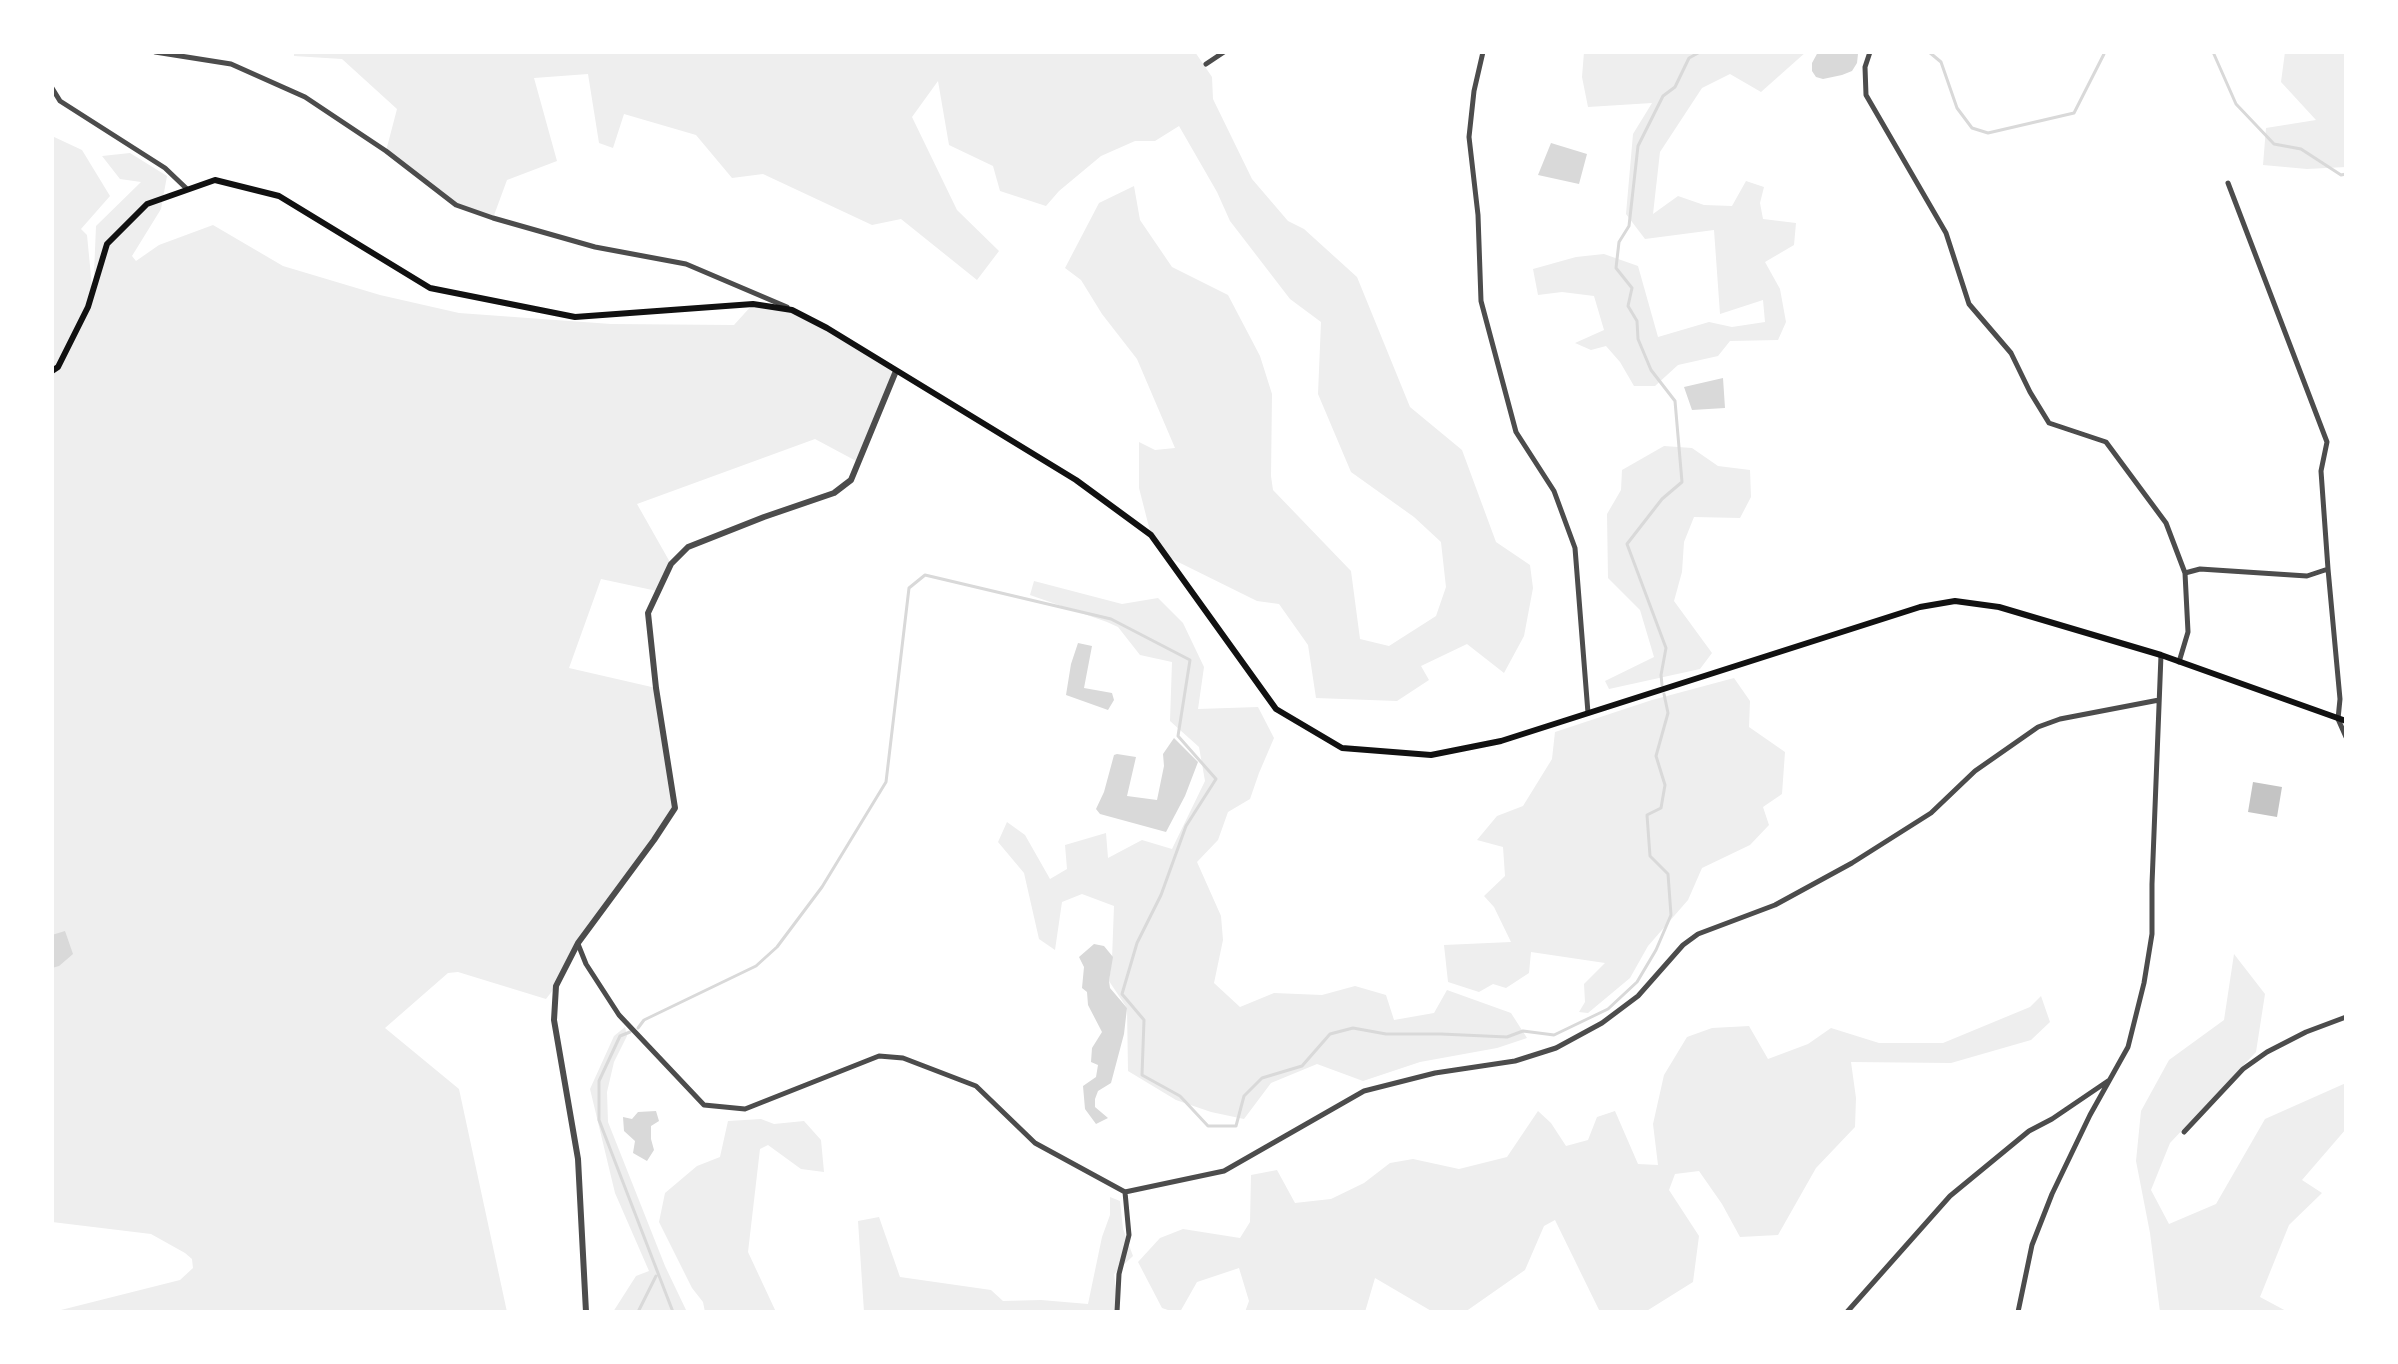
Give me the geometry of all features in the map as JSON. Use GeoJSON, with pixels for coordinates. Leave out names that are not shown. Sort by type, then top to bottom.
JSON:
{"type":"FeatureCollection","features":[{"type":"Feature","properties":{"kind":"main road"},"geometry":{"type":"LineString","coordinates":[[52,371],[58,367],[88,307],[107,244],[147,204],[215,180],[279,196],[430,288],[575,317],[753,304],[792,310],[827,328],[1076,480],[1151,535],[1276,709],[1342,748],[1431,755],[1501,741],[1920,607],[1955,601],[1999,607],[2161,655],[2342,720]]}},
{"type":"Feature","properties":{"kind":"street"},"geometry":{"type":"LineString","coordinates":[[155,52],[231,64],[305,97],[386,151],[456,205],[595,247],[686,264],[792,310]]}},
{"type":"Feature","properties":{"kind":"street"},"geometry":{"type":"LineString","coordinates":[[1206,64],[1224,52]]}},
{"type":"Feature","properties":{"kind":"street"},"geometry":{"type":"LineString","coordinates":[[1483,52],[1474,91],[1469,137],[1478,215],[1481,301],[1516,432],[1554,491],[1575,548],[1588,713]]}},
{"type":"Feature","properties":{"kind":"street"},"geometry":{"type":"LineString","coordinates":[[1870,52],[1865,67],[1866,95],[1946,233],[1969,304],[2011,353],[2049,423],[2106,442],[2166,523],[2185,573],[2188,632],[2179,662]]}},
{"type":"Feature","properties":{"kind":"street"},"geometry":{"type":"LineString","coordinates":[[52,88],[60,101],[165,168],[187,189]]}},
{"type":"Feature","properties":{"kind":"street"},"geometry":{"type":"LineString","coordinates":[[2228,183],[2327,442],[2321,471],[2340,699],[2346,737]]}},
{"type":"Feature","properties":{"kind":"street"},"geometry":{"type":"LineString","coordinates":[[586,1312],[578,1159],[554,1020],[556,986],[578,943],[675,808],[648,613],[671,564],[688,547],[834,493],[851,480],[896,371]]}},
{"type":"Feature","properties":{"kind":"street"},"geometry":{"type":"LineString","coordinates":[[2185,573],[2200,569],[2307,576],[2328,569]]}},
{"type":"Feature","properties":{"kind":"street"},"geometry":{"type":"LineString","coordinates":[[2018,1312],[2032,1245],[2052,1194],[2128,1047],[2144,983],[2152,934],[2161,655]]}},
{"type":"Feature","properties":{"kind":"street"},"geometry":{"type":"LineString","coordinates":[[578,943],[586,964],[619,1015],[704,1105],[745,1109],[879,1056],[903,1058],[976,1086],[1035,1143],[1125,1192],[1224,1171],[1364,1091],[1435,1073],[1515,1061],[1556,1048],[1602,1023],[1638,996],[1683,945],[1698,934],[1775,905],[1852,863],[1931,813],[1975,771],[2038,727],[2060,719],[2159,700]]}},
{"type":"Feature","properties":{"kind":"street"},"geometry":{"type":"LineString","coordinates":[[2184,1132],[2243,1069],[2267,1052],[2306,1032],[2346,1017]]}},
{"type":"Feature","properties":{"kind":"street"},"geometry":{"type":"LineString","coordinates":[[1847,1312],[1950,1196],[2029,1131],[2110,1079]]}},
{"type":"Feature","properties":{"kind":"street"},"geometry":{"type":"LineString","coordinates":[[1117,1312],[1119,1274],[1129,1235],[1125,1192]]}},
{"type":"Feature","properties":{"kind":"shaded area"},"geometry":{"type":"Polygon","coordinates":[[[294,52],[1195,52],[1212,77],[1213,99],[1252,179],[1288,221],[1304,229],[1357,277],[1410,407],[1462,450],[1496,542],[1530,565],[1533,588],[1524,636],[1504,673],[1467,644],[1421,666],[1429,680],[1397,701],[1316,698],[1308,645],[1279,604],[1257,601],[1168,557],[1151,535],[1139,488],[1139,442],[1155,450],[1175,448],[1137,359],[1102,314],[1081,280],[1065,268],[1099,203],[1134,186],[1140,220],[1172,267],[1228,295],[1260,356],[1272,394],[1273,490],[1351,571],[1360,639],[1389,646],[1436,616],[1446,587],[1441,542],[1414,517],[1351,472],[1318,394],[1321,322],[1290,299],[1230,221],[1179,126],[1155,141],[1135,141],[1101,156],[1046,206],[1000,191],[993,166],[949,145],[938,81],[912,117],[957,210],[999,251],[977,280],[901,219],[872,225],[763,174],[732,178],[696,135],[624,114],[613,148],[599,143],[588,74],[534,78],[557,161],[507,180],[493,218],[456,205],[386,151],[397,109],[342,59],[294,56],[294,52]]]}},
{"type":"Feature","properties":{"kind":"shaded area"},"geometry":{"type":"Polygon","coordinates":[[[1584,52],[1806,52],[1761,92],[1730,74],[1702,88],[1660,152],[1653,214],[1678,196],[1704,205],[1732,206],[1746,181],[1764,187],[1760,203],[1763,219],[1796,223],[1794,245],[1765,262],[1780,289],[1786,322],[1778,340],[1730,341],[1718,356],[1678,365],[1655,386],[1634,386],[1606,346],[1591,350],[1575,343],[1604,330],[1594,296],[1562,292],[1538,295],[1533,269],[1576,257],[1604,254],[1638,266],[1658,337],[1709,322],[1732,327],[1765,322],[1763,300],[1720,314],[1714,230],[1645,239],[1626,214],[1633,134],[1652,103],[1588,107],[1582,77],[1584,52]]]}},
{"type":"Feature","properties":{"kind":"shaded area"},"geometry":{"type":"Polygon","coordinates":[[[1818,52],[1856,52],[1857,63],[1852,71],[1823,79],[1816,77],[1812,71],[1812,63],[1818,52]]]}},
{"type":"Feature","properties":{"kind":"shaded area"},"geometry":{"type":"Polygon","coordinates":[[[2285,52],[2346,52],[2346,167],[2307,169],[2263,165],[2266,128],[2316,120],[2281,82],[2285,52]]]}},
{"type":"Feature","properties":{"kind":"shaded area"},"geometry":{"type":"Polygon","coordinates":[[[52,136],[82,150],[110,196],[81,229],[87,235],[93,297],[96,226],[141,182],[120,179],[102,156],[130,153],[167,176],[161,209],[132,256],[136,261],[159,245],[213,225],[283,266],[380,295],[459,313],[611,324],[734,325],[753,304],[792,310],[896,371],[858,462],[815,439],[637,504],[671,564],[657,591],[601,579],[569,668],[656,688],[675,808],[578,943],[546,999],[458,972],[448,973],[385,1028],[459,1089],[507,1312],[53,1312],[180,1280],[193,1268],[192,1259],[185,1253],[151,1234],[52,1222],[52,136]]]}},
{"type":"Feature","properties":{"kind":"shaded area"},"geometry":{"type":"Polygon","coordinates":[[[1551,143],[1587,154],[1579,184],[1538,175],[1551,143]]]}},
{"type":"Feature","properties":{"kind":"shaded area"},"geometry":{"type":"Polygon","coordinates":[[[1723,378],[1725,408],[1692,410],[1684,387],[1723,378]]]}},
{"type":"Feature","properties":{"kind":"shaded area"},"geometry":{"type":"Polygon","coordinates":[[[1664,446],[1692,448],[1718,466],[1750,470],[1751,497],[1740,518],[1694,517],[1684,542],[1682,572],[1674,601],[1712,653],[1700,669],[1609,689],[1605,681],[1654,657],[1640,610],[1608,578],[1607,514],[1621,490],[1622,470],[1664,446]]]}},
{"type":"Feature","properties":{"kind":"shaded area"},"geometry":{"type":"Polygon","coordinates":[[[1034,581],[1122,604],[1158,598],[1183,623],[1204,667],[1198,709],[1258,707],[1274,738],[1250,799],[1228,812],[1218,840],[1197,862],[1221,916],[1223,940],[1214,983],[1240,1007],[1274,993],[1322,995],[1355,986],[1386,995],[1394,1020],[1434,1013],[1447,990],[1511,1013],[1527,1038],[1497,1048],[1420,1062],[1363,1081],[1317,1064],[1271,1083],[1244,1119],[1176,1100],[1128,1071],[1127,1008],[1109,981],[1114,906],[1082,894],[1062,902],[1055,950],[1039,939],[1024,873],[998,842],[1007,822],[1025,835],[1050,879],[1067,869],[1065,845],[1106,833],[1108,858],[1142,840],[1172,849],[1205,781],[1199,747],[1170,721],[1172,662],[1140,655],[1118,627],[1030,595],[1034,581]]]}},
{"type":"Feature","properties":{"kind":"shaded area"},"geometry":{"type":"Polygon","coordinates":[[[1078,643],[1092,646],[1084,688],[1112,693],[1114,700],[1108,710],[1066,695],[1078,643]]]}},
{"type":"Feature","properties":{"kind":"shaded area"},"geometry":{"type":"Polygon","coordinates":[[[1734,678],[1750,701],[1749,727],[1785,752],[1782,794],[1763,807],[1769,825],[1750,845],[1702,868],[1688,900],[1648,946],[1630,978],[1588,1013],[1579,1012],[1585,1002],[1584,984],[1605,963],[1531,952],[1529,973],[1506,988],[1493,984],[1479,992],[1448,982],[1444,945],[1511,942],[1494,907],[1484,896],[1505,876],[1503,847],[1477,840],[1497,816],[1523,806],[1552,759],[1555,732],[1652,700],[1734,678]]]}},
{"type":"Feature","properties":{"kind":"shaded area"},"geometry":{"type":"Polygon","coordinates":[[[1174,738],[1198,762],[1166,832],[1100,814],[1096,809],[1114,755],[1136,757],[1127,796],[1157,800],[1164,766],[1163,754],[1174,738]]]}},
{"type":"Feature","properties":{"kind":"shaded area"},"geometry":{"type":"Polygon","coordinates":[[[65,931],[73,954],[52,968],[52,935],[65,931]]]}},
{"type":"Feature","properties":{"kind":"shaded area"},"geometry":{"type":"Polygon","coordinates":[[[1094,944],[1104,946],[1113,957],[1110,988],[1127,1008],[1124,1034],[1111,1083],[1098,1091],[1095,1099],[1095,1107],[1108,1118],[1096,1124],[1085,1109],[1083,1086],[1096,1077],[1098,1065],[1091,1062],[1092,1048],[1102,1032],[1088,1005],[1087,992],[1082,988],[1084,967],[1079,957],[1094,944]]]}},
{"type":"Feature","properties":{"kind":"shaded area"},"geometry":{"type":"Polygon","coordinates":[[[2234,954],[2265,994],[2256,1052],[2170,1143],[2151,1190],[2169,1224],[2216,1204],[2265,1119],[2346,1083],[2346,1129],[2302,1180],[2322,1193],[2289,1225],[2260,1297],[2288,1312],[2160,1312],[2150,1233],[2136,1161],[2141,1111],[2169,1060],[2224,1020],[2234,954]]]}},
{"type":"Feature","properties":{"kind":"shaded area"},"geometry":{"type":"Polygon","coordinates":[[[2041,996],[2050,1022],[2031,1040],[1951,1063],[1851,1062],[1856,1098],[1855,1127],[1816,1168],[1778,1235],[1740,1237],[1699,1171],[1675,1174],[1669,1190],[1699,1236],[1693,1282],[1645,1312],[1600,1312],[1555,1220],[1544,1226],[1525,1270],[1465,1312],[1433,1312],[1375,1278],[1365,1312],[1245,1312],[1249,1301],[1239,1268],[1197,1282],[1180,1312],[1174,1312],[1162,1308],[1138,1262],[1160,1238],[1183,1229],[1240,1238],[1250,1222],[1251,1175],[1277,1170],[1295,1203],[1331,1199],[1364,1183],[1390,1163],[1413,1159],[1459,1169],[1507,1157],[1538,1111],[1551,1123],[1566,1146],[1588,1140],[1597,1117],[1615,1111],[1638,1164],[1658,1165],[1653,1124],[1664,1075],[1687,1037],[1712,1028],[1749,1026],[1768,1059],[1808,1044],[1831,1028],[1879,1043],[1943,1043],[2030,1007],[2041,996]]]}},
{"type":"Feature","properties":{"kind":"shaded area"},"geometry":{"type":"Polygon","coordinates":[[[625,1027],[627,1036],[614,1062],[607,1092],[608,1122],[665,1266],[687,1312],[613,1312],[636,1276],[649,1271],[615,1193],[590,1089],[614,1036],[625,1027]]]}},
{"type":"Feature","properties":{"kind":"shaded area"},"geometry":{"type":"Polygon","coordinates":[[[656,1111],[659,1121],[651,1126],[654,1150],[647,1161],[633,1153],[635,1141],[624,1131],[623,1117],[632,1119],[638,1112],[656,1111]]]}},
{"type":"Feature","properties":{"kind":"shaded area"},"geometry":{"type":"Polygon","coordinates":[[[761,1119],[774,1124],[804,1121],[821,1140],[824,1172],[801,1169],[768,1145],[760,1149],[748,1252],[776,1312],[705,1312],[703,1302],[692,1288],[659,1222],[665,1193],[697,1166],[720,1157],[728,1121],[761,1119]]]}},
{"type":"Feature","properties":{"kind":"shaded area"},"geometry":{"type":"Polygon","coordinates":[[[1110,1197],[1120,1201],[1123,1229],[1133,1256],[1114,1274],[1119,1312],[864,1312],[858,1221],[879,1217],[900,1277],[991,1290],[1003,1301],[1088,1304],[1102,1237],[1110,1215],[1110,1197]]]}},
{"type":"Feature","properties":{"kind":"building"},"geometry":{"type":"Polygon","coordinates":[[[2253,782],[2282,787],[2277,817],[2248,812],[2253,782]]]}},
{"type":"Feature","properties":{"kind":"waterway"},"geometry":{"type":"LineString","coordinates":[[1662,685],[1666,648],[1627,544],[1662,499],[1682,482],[1675,401],[1651,370],[1638,339],[1637,321],[1628,306],[1632,288],[1616,268],[1619,242],[1629,226],[1638,146],[1663,96],[1675,87],[1689,58],[1700,52]]}},
{"type":"Feature","properties":{"kind":"waterway"},"geometry":{"type":"LineString","coordinates":[[1929,52],[1941,62],[1957,108],[1972,128],[1988,133],[2074,113],[2104,54]]}},
{"type":"Feature","properties":{"kind":"waterway"},"geometry":{"type":"LineString","coordinates":[[2213,52],[2236,104],[2274,144],[2301,149],[2341,175],[2346,174]]}},
{"type":"Feature","properties":{"kind":"waterway"},"geometry":{"type":"LineString","coordinates":[[638,1028],[644,1020],[756,966],[777,947],[822,887],[886,782],[909,588],[925,575],[1111,619],[1190,660],[1178,736],[1216,779],[1186,826],[1161,895],[1137,943],[1122,994],[1144,1020],[1142,1075],[1180,1096],[1208,1126],[1236,1126],[1244,1096],[1262,1078],[1302,1066],[1330,1034],[1353,1028],[1386,1034],[1507,1037],[1523,1031],[1554,1035],[1608,1009],[1637,982],[1656,950],[1671,915],[1668,874],[1650,856],[1647,815],[1661,808],[1665,785],[1656,756],[1668,713],[1664,694]]}},
{"type":"Feature","properties":{"kind":"waterway"},"geometry":{"type":"LineString","coordinates":[[630,1032],[620,1036],[599,1081],[599,1120],[673,1312]]}},
{"type":"Feature","properties":{"kind":"waterway"},"geometry":{"type":"LineString","coordinates":[[638,1312],[656,1276]]}}]}
